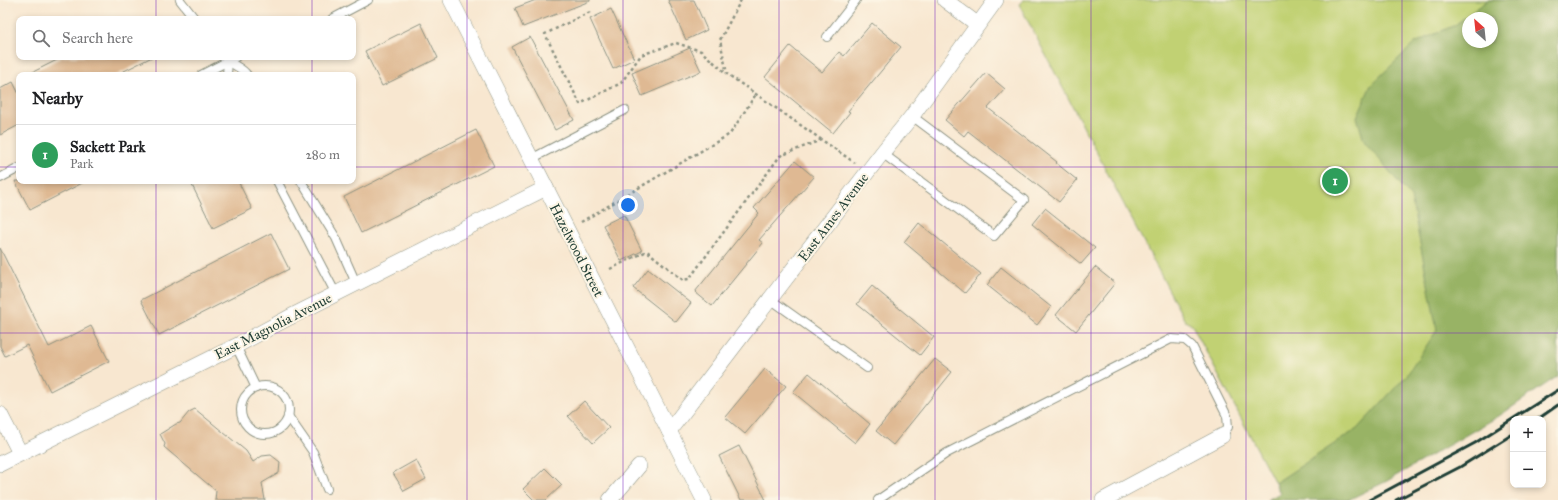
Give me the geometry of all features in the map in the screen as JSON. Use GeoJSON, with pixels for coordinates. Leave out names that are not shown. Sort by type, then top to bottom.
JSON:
{"type":"FeatureCollection","features":[{"type":"Feature","properties":{"kind":"street","name":"Hazelwood Street"},"geometry":{"type":"LineString","coordinates":[[452,0],[531,160],[704,500]]}},
{"type":"Feature","properties":{"kind":"street"},"geometry":{"type":"LineString","coordinates":[[945,0],[977,24]]}},
{"type":"Feature","properties":{"kind":"street","name":"East Ames Avenue"},"geometry":{"type":"LineString","coordinates":[[669,431],[912,116],[977,24],[996,0]]}},
{"type":"Feature","properties":{"kind":"street","name":"East Magnolia Avenue"},"geometry":{"type":"LineString","coordinates":[[0,464],[546,188]]}},
{"type":"Feature","properties":{"kind":"street"},"geometry":{"type":"LineString","coordinates":[[0,414],[20,453]]}},
{"type":"Feature","properties":{"kind":"street"},"geometry":{"type":"LineString","coordinates":[[1103,500],[1222,436]]}},
{"type":"Feature","properties":{"kind":"street"},"geometry":{"type":"LineString","coordinates":[[610,500],[639,466]]}},
{"type":"Feature","properties":{"kind":"lane"},"geometry":{"type":"LineString","coordinates":[[180,0],[193,16]]}},
{"type":"Feature","properties":{"kind":"lane"},"geometry":{"type":"LineString","coordinates":[[338,16],[368,0]]}},
{"type":"Feature","properties":{"kind":"lane"},"geometry":{"type":"LineString","coordinates":[[827,37],[856,0]]}},
{"type":"Feature","properties":{"kind":"lane"},"geometry":{"type":"LineString","coordinates":[[206,72],[224,60]]}},
{"type":"Feature","properties":{"kind":"lane"},"geometry":{"type":"LineString","coordinates":[[226,60],[227,72]]}},
{"type":"Feature","properties":{"kind":"lane"},"geometry":{"type":"LineString","coordinates":[[228,60],[245,72]]}},
{"type":"Feature","properties":{"kind":"lane"},"geometry":{"type":"LineString","coordinates":[[531,160],[626,110]]}},
{"type":"Feature","properties":{"kind":"lane"},"geometry":{"type":"LineString","coordinates":[[882,153],[994,236],[1024,200],[912,116]]}},
{"type":"Feature","properties":{"kind":"lane"},"geometry":{"type":"LineString","coordinates":[[0,178],[16,170]]}},
{"type":"Feature","properties":{"kind":"lane"},"geometry":{"type":"LineString","coordinates":[[279,184],[336,294]]}},
{"type":"Feature","properties":{"kind":"lane"},"geometry":{"type":"LineString","coordinates":[[303,184],[336,238],[356,284]]}},
{"type":"Feature","properties":{"kind":"lane"},"geometry":{"type":"LineString","coordinates":[[770,299],[867,368]]}},
{"type":"Feature","properties":{"kind":"lane"},"geometry":{"type":"LineString","coordinates":[[878,500],[947,452],[1171,339],[1185,340],[1192,346],[1227,416],[1228,427],[1222,436]]}},
{"type":"Feature","properties":{"kind":"lane"},"geometry":{"type":"LineString","coordinates":[[236,346],[256,388]]}},
{"type":"Feature","properties":{"kind":"lane"},"geometry":{"type":"LineString","coordinates":[[263,386],[278,390],[284,395],[288,402],[289,409],[286,423],[273,433],[265,435],[257,433],[249,429],[244,423],[241,415],[241,407],[249,392],[256,388],[263,386]]}},
{"type":"Feature","properties":{"kind":"lane"},"geometry":{"type":"LineString","coordinates":[[288,416],[313,452],[327,489]]}},
{"type":"Feature","properties":{"kind":"path"},"geometry":{"type":"LineString","coordinates":[[727,74],[720,40],[741,0]]}},
{"type":"Feature","properties":{"kind":"path"},"geometry":{"type":"LineString","coordinates":[[590,12],[545,34],[580,104],[622,83],[641,55],[676,43],[701,51],[727,74],[868,172]]}},
{"type":"Feature","properties":{"kind":"path"},"geometry":{"type":"LineString","coordinates":[[567,230],[730,134],[756,94]]}},
{"type":"Feature","properties":{"kind":"path"},"geometry":{"type":"LineString","coordinates":[[610,269],[647,251],[683,280],[689,279],[780,156],[821,140]]}},
{"type":"Feature","properties":{"kind":"green space"},"geometry":{"type":"Polygon","coordinates":[[[1023,0],[1558,0],[1558,347],[1284,500],[1192,325],[1185,321],[1019,4],[1023,0]]]}},
{"type":"Feature","properties":{"kind":"green space"},"geometry":{"type":"Polygon","coordinates":[[[1488,0],[1558,0],[1558,376],[1499,416],[1387,481],[1348,500],[1267,500],[1280,493],[1275,483],[1357,429],[1407,375],[1437,330],[1411,197],[1364,141],[1357,117],[1371,85],[1415,43],[1455,25],[1462,20],[1462,48],[1498,48],[1498,12],[1472,12],[1488,0]]]}},
{"type":"Feature","properties":{"kind":"building"},"geometry":{"type":"Polygon","coordinates":[[[536,0],[590,1],[523,27],[515,8],[536,0]]]}},
{"type":"Feature","properties":{"kind":"building"},"geometry":{"type":"Polygon","coordinates":[[[668,0],[694,0],[707,30],[686,40],[668,0]]]}},
{"type":"Feature","properties":{"kind":"building"},"geometry":{"type":"Polygon","coordinates":[[[611,9],[634,59],[613,69],[590,19],[611,9]]]}},
{"type":"Feature","properties":{"kind":"building"},"geometry":{"type":"Polygon","coordinates":[[[421,23],[438,58],[382,86],[365,51],[421,23]]]}},
{"type":"Feature","properties":{"kind":"building"},"geometry":{"type":"Polygon","coordinates":[[[872,23],[901,47],[848,111],[850,112],[833,133],[765,77],[790,46],[822,72],[839,52],[844,56],[872,23]]]}},
{"type":"Feature","properties":{"kind":"building"},"geometry":{"type":"Polygon","coordinates":[[[530,37],[574,120],[555,130],[512,47],[530,37]]]}},
{"type":"Feature","properties":{"kind":"building"},"geometry":{"type":"Polygon","coordinates":[[[690,48],[701,71],[642,96],[632,73],[690,48]]]}},
{"type":"Feature","properties":{"kind":"building"},"geometry":{"type":"Polygon","coordinates":[[[57,60],[146,60],[122,72],[33,72],[57,60]]]}},
{"type":"Feature","properties":{"kind":"building"},"geometry":{"type":"Polygon","coordinates":[[[986,73],[1005,89],[988,108],[1057,162],[1056,163],[1077,180],[1059,202],[968,131],[964,136],[945,120],[986,73]]]}},
{"type":"Feature","properties":{"kind":"building"},"geometry":{"type":"Polygon","coordinates":[[[13,82],[16,88],[16,127],[0,135],[0,89],[13,82]]]}},
{"type":"Feature","properties":{"kind":"building"},"geometry":{"type":"Polygon","coordinates":[[[476,130],[494,166],[361,233],[344,197],[476,130]]]}},
{"type":"Feature","properties":{"kind":"building"},"geometry":{"type":"Polygon","coordinates":[[[795,161],[814,177],[759,240],[763,243],[712,306],[695,292],[759,213],[754,208],[795,161]]]}},
{"type":"Feature","properties":{"kind":"building"},"geometry":{"type":"Polygon","coordinates":[[[17,184],[80,184],[30,210],[17,184]]]}},
{"type":"Feature","properties":{"kind":"building"},"geometry":{"type":"Polygon","coordinates":[[[191,184],[240,184],[252,209],[213,228],[191,184]]]}},
{"type":"Feature","properties":{"kind":"building"},"geometry":{"type":"Polygon","coordinates":[[[1045,208],[1095,248],[1081,264],[1032,224],[1045,208]]]}},
{"type":"Feature","properties":{"kind":"building"},"geometry":{"type":"Polygon","coordinates":[[[624,215],[642,251],[621,261],[603,225],[624,215]]]}},
{"type":"Feature","properties":{"kind":"building"},"geometry":{"type":"Polygon","coordinates":[[[919,223],[981,274],[965,293],[904,242],[919,223]]]}},
{"type":"Feature","properties":{"kind":"building"},"geometry":{"type":"Polygon","coordinates":[[[271,233],[289,269],[159,335],[141,300],[271,233]]]}},
{"type":"Feature","properties":{"kind":"building"},"geometry":{"type":"Polygon","coordinates":[[[0,248],[49,347],[91,326],[109,361],[50,391],[27,345],[5,356],[0,346],[0,248]]]}},
{"type":"Feature","properties":{"kind":"building"},"geometry":{"type":"Polygon","coordinates":[[[1001,267],[1051,307],[1037,325],[987,285],[1001,267]]]}},
{"type":"Feature","properties":{"kind":"building"},"geometry":{"type":"Polygon","coordinates":[[[1095,267],[1115,283],[1076,331],[1056,315],[1095,267]]]}},
{"type":"Feature","properties":{"kind":"building"},"geometry":{"type":"Polygon","coordinates":[[[648,269],[691,303],[676,322],[633,288],[648,269]]]}},
{"type":"Feature","properties":{"kind":"building"},"geometry":{"type":"Polygon","coordinates":[[[872,286],[934,337],[920,355],[857,304],[872,286]]]}},
{"type":"Feature","properties":{"kind":"building"},"geometry":{"type":"Polygon","coordinates":[[[935,359],[952,372],[893,445],[876,431],[935,359]]]}},
{"type":"Feature","properties":{"kind":"building"},"geometry":{"type":"Polygon","coordinates":[[[765,369],[786,386],[745,434],[725,417],[765,369]]]}},
{"type":"Feature","properties":{"kind":"building"},"geometry":{"type":"Polygon","coordinates":[[[809,373],[870,424],[855,443],[793,392],[809,373]]]}},
{"type":"Feature","properties":{"kind":"building"},"geometry":{"type":"Polygon","coordinates":[[[584,401],[609,428],[593,443],[568,416],[584,401]]]}},
{"type":"Feature","properties":{"kind":"building"},"geometry":{"type":"Polygon","coordinates":[[[195,409],[246,451],[253,462],[262,456],[271,455],[280,462],[279,473],[262,483],[265,500],[215,500],[216,491],[164,447],[165,444],[160,434],[180,423],[189,412],[195,409]]]}},
{"type":"Feature","properties":{"kind":"building"},"geometry":{"type":"Polygon","coordinates":[[[739,446],[766,500],[741,500],[719,456],[739,446]]]}},
{"type":"Feature","properties":{"kind":"building"},"geometry":{"type":"Polygon","coordinates":[[[416,460],[426,479],[404,491],[393,473],[416,460]]]}},
{"type":"Feature","properties":{"kind":"building"},"geometry":{"type":"Polygon","coordinates":[[[545,468],[562,485],[546,500],[534,500],[523,489],[545,468]]]}},
{"type":"Feature","properties":{"kind":"railway"},"geometry":{"type":"LineString","coordinates":[[1369,500],[1475,443],[1558,390]]}},
{"type":"Feature","properties":{"kind":"railway"},"geometry":{"type":"LineString","coordinates":[[1542,416],[1558,405]]}},
{"type":"Feature","properties":{"kind":"railway"},"geometry":{"type":"LineString","coordinates":[[1396,500],[1460,467],[1510,436]]}},
{"type":"Feature","properties":{"kind":"place","name":"Sackett Park"},"geometry":{"type":"Point","coordinates":[1335,181]}}]}
